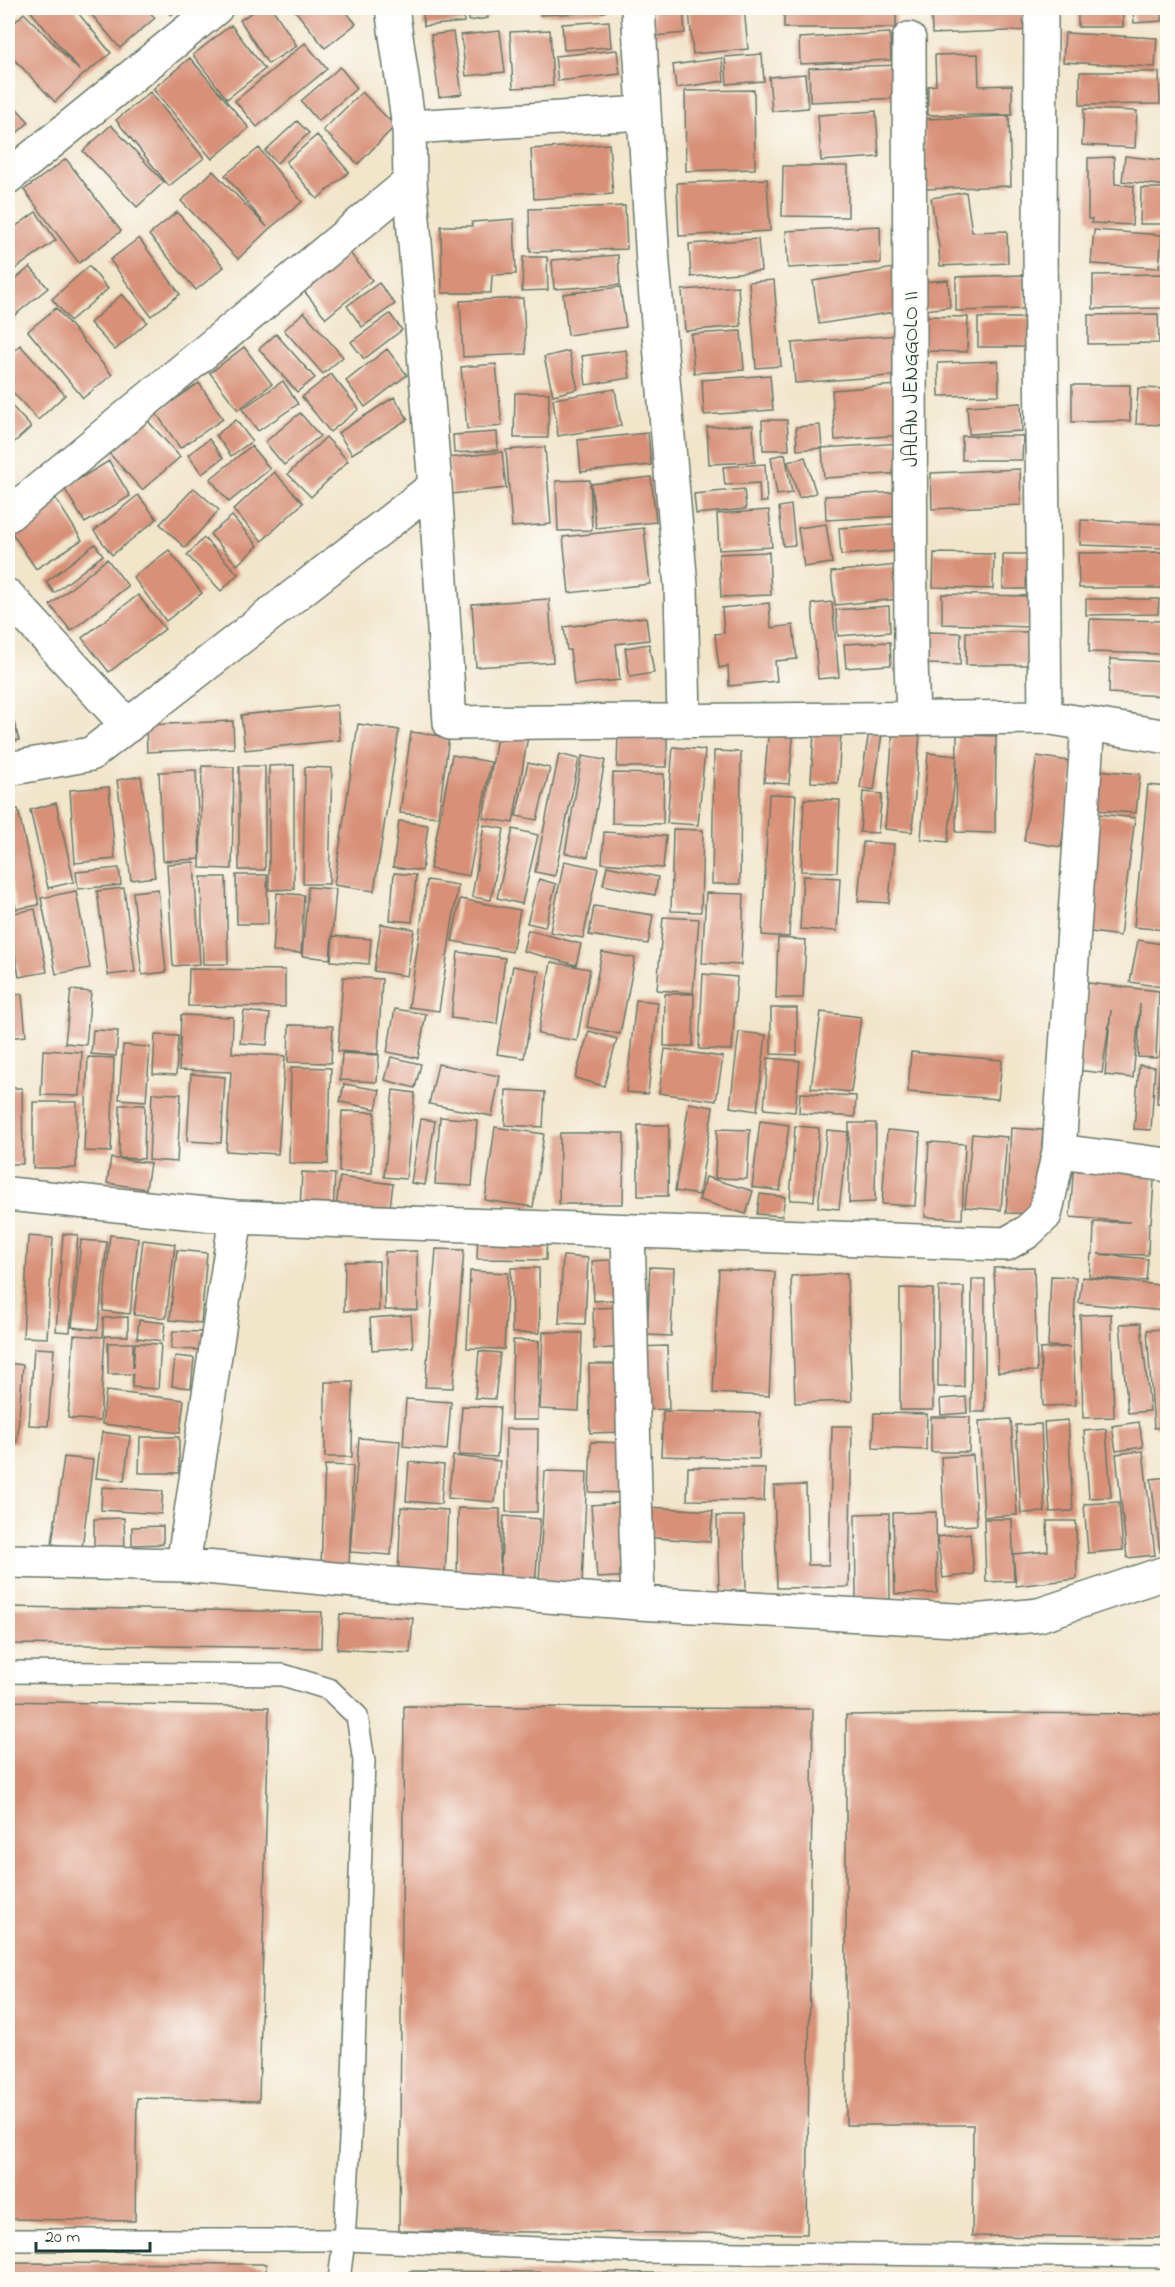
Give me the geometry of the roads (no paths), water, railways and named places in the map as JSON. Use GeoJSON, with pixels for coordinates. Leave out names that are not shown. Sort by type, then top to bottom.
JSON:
{"type":"FeatureCollection","features":[{"type":"Feature","properties":{"kind":"street"},"geometry":{"type":"LineString","coordinates":[[8,177],[216,8]]}},
{"type":"Feature","properties":{"kind":"street"},"geometry":{"type":"LineString","coordinates":[[392,8],[409,127],[410,182],[435,486],[450,723],[1045,717],[1167,737]]}},
{"type":"Feature","properties":{"kind":"street"},"geometry":{"type":"LineString","coordinates":[[638,8],[653,264],[681,586],[684,719]]}},
{"type":"Feature","properties":{"kind":"street"},"geometry":{"type":"LineString","coordinates":[[1041,8],[1040,249],[1045,717]]}},
{"type":"Feature","properties":{"kind":"street","name":"JALAN JENGGOLO II"},"geometry":{"type":"LineString","coordinates":[[909,39],[911,649],[914,718]]}},
{"type":"Feature","properties":{"kind":"street"},"geometry":{"type":"LineString","coordinates":[[409,127],[644,113]]}},
{"type":"Feature","properties":{"kind":"street"},"geometry":{"type":"LineString","coordinates":[[8,515],[410,182]]}},
{"type":"Feature","properties":{"kind":"street"},"geometry":{"type":"LineString","coordinates":[[8,768],[91,754],[435,486]]}},
{"type":"Feature","properties":{"kind":"street"},"geometry":{"type":"LineString","coordinates":[[11,605],[128,726]]}},
{"type":"Feature","properties":{"kind":"street"},"geometry":{"type":"LineString","coordinates":[[8,1194],[236,1217],[1006,1244],[1028,1232],[1045,1215],[1059,1151],[1088,723]]}},
{"type":"Feature","properties":{"kind":"street"},"geometry":{"type":"LineString","coordinates":[[1059,1151],[1167,1165]]}},
{"type":"Feature","properties":{"kind":"street"},"geometry":{"type":"LineString","coordinates":[[183,1565],[236,1217]]}},
{"type":"Feature","properties":{"kind":"street"},"geometry":{"type":"LineString","coordinates":[[628,1231],[638,1603]]}},
{"type":"Feature","properties":{"kind":"street"},"geometry":{"type":"LineString","coordinates":[[8,1561],[183,1565],[638,1603],[973,1621],[1039,1615],[1167,1572]]}},
{"type":"Feature","properties":{"kind":"lane"},"geometry":{"type":"LineString","coordinates":[[8,1672],[283,1675],[329,1689],[357,1716],[364,1761],[352,2106],[344,2240],[339,2280]]}},
{"type":"Feature","properties":{"kind":"lane"},"geometry":{"type":"LineString","coordinates":[[8,2240],[344,2240],[638,2252],[1167,2257]]}}]}
